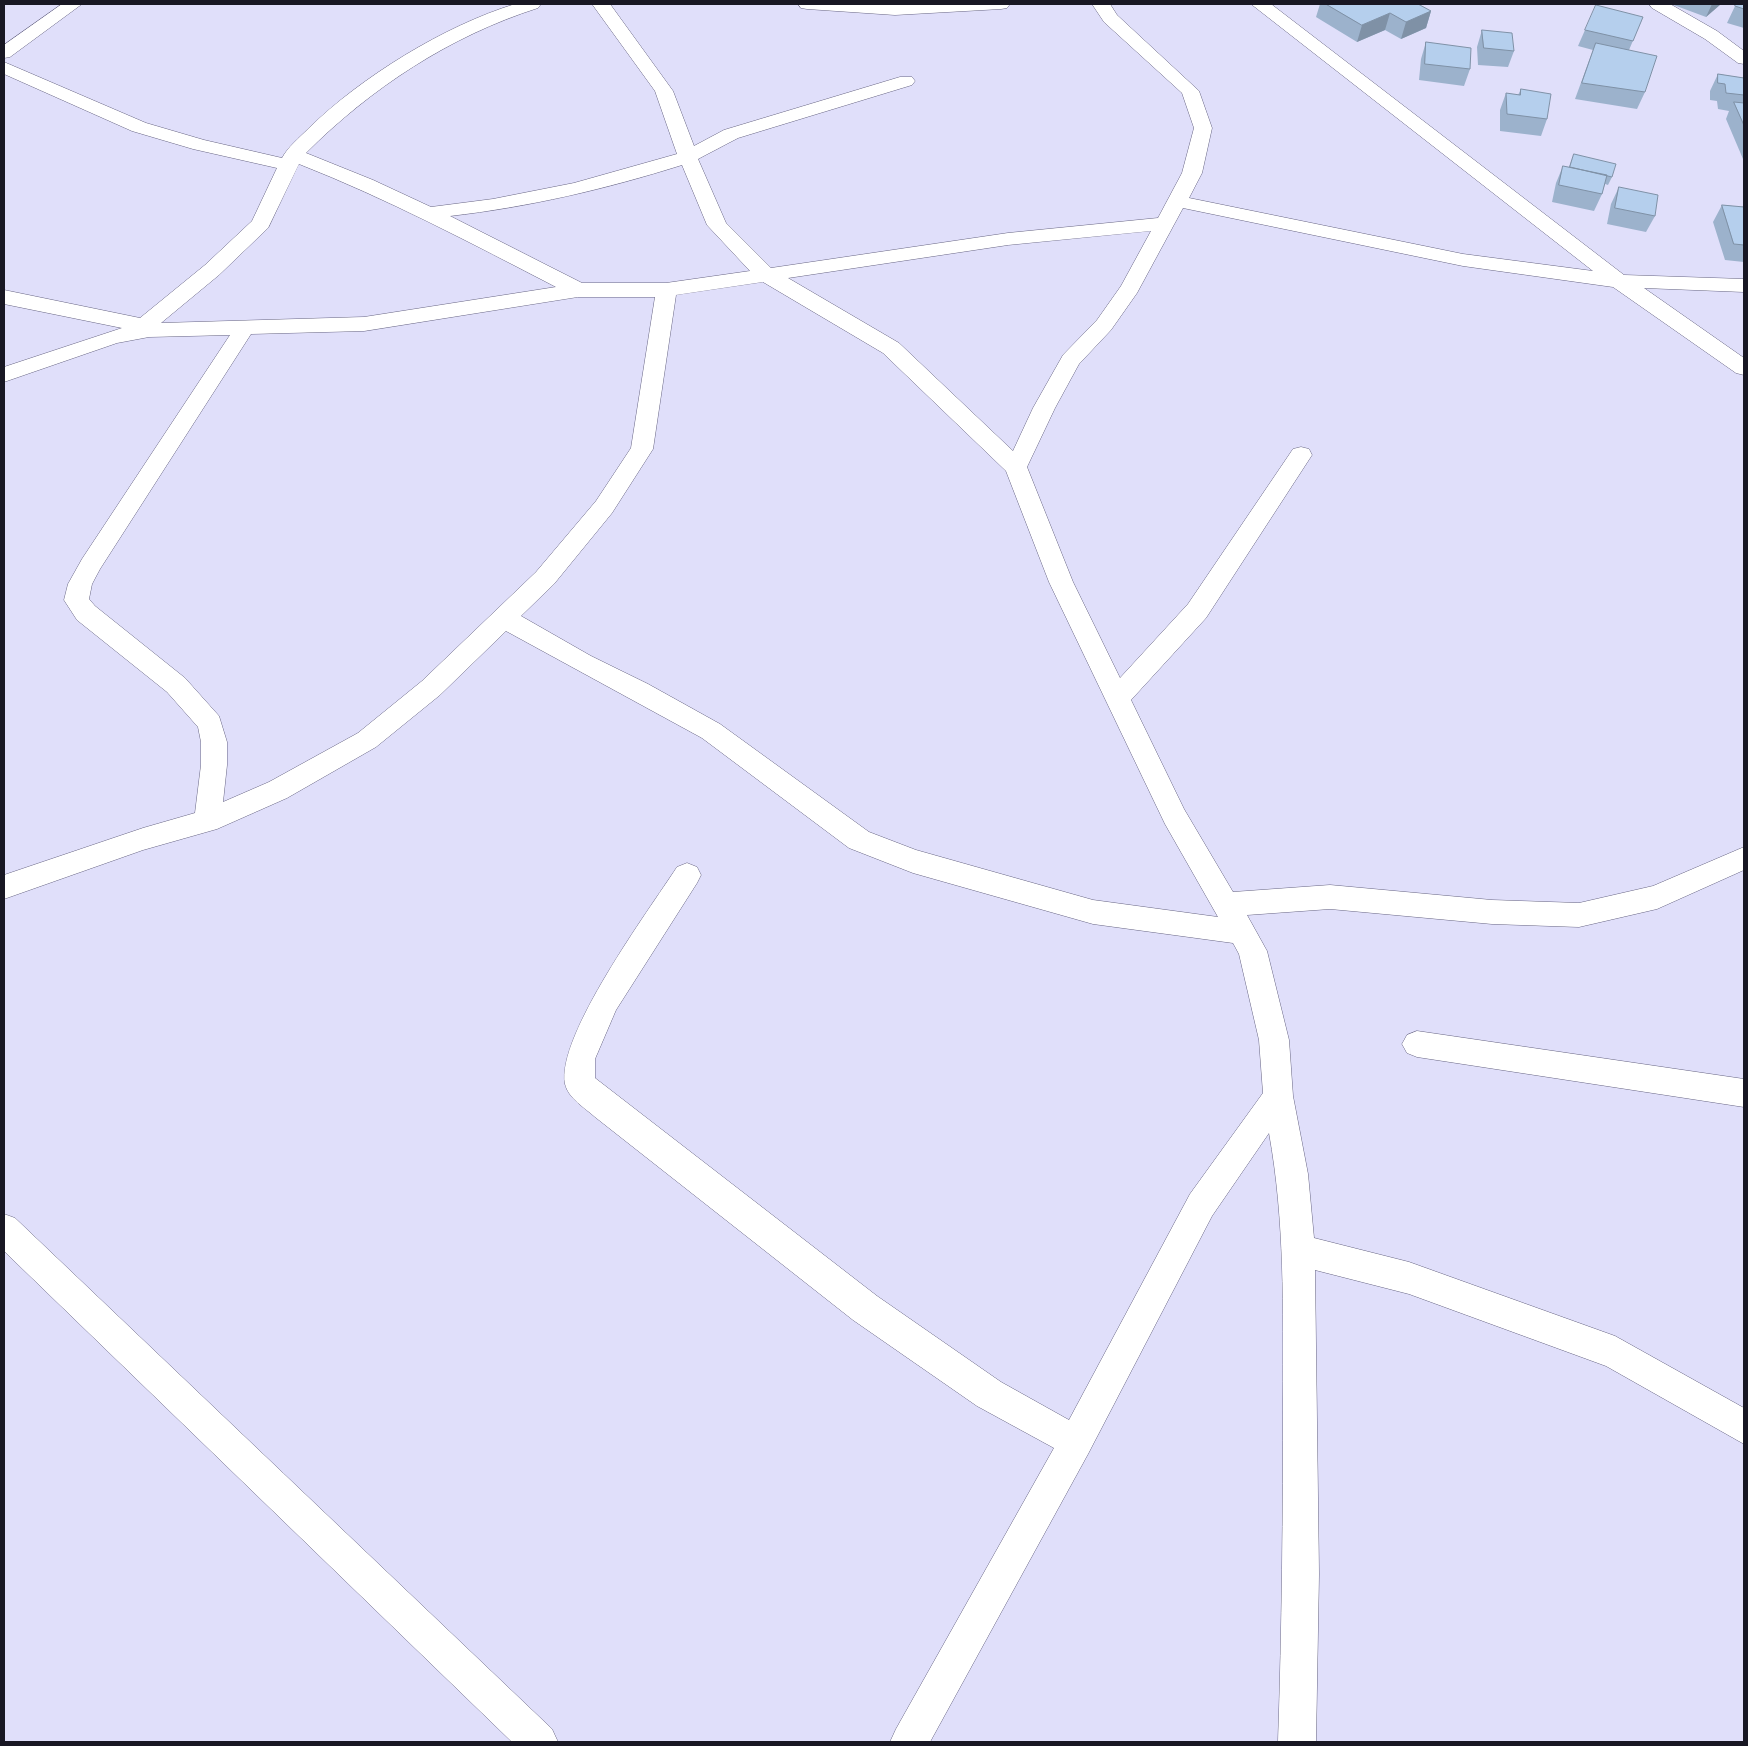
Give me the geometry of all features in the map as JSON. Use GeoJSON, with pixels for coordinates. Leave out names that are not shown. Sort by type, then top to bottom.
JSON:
{"type":"FeatureCollection","features":[{"type":"Feature","properties":{"kind":"street"},"geometry":{"type":"LineString","coordinates":[[4,53],[74,4]]}},
{"type":"Feature","properties":{"kind":"street"},"geometry":{"type":"LineString","coordinates":[[4,375],[113,337],[147,328],[261,224],[291,160],[321,127],[359,96],[409,60],[497,15],[532,4]]}},
{"type":"Feature","properties":{"kind":"street"},"geometry":{"type":"LineString","coordinates":[[602,4],[664,92],[688,157],[717,225],[765,274],[890,348],[1016,467],[1061,582],[1174,816],[1253,951],[1274,1040],[1278,1096],[1292,1174],[1299,1250],[1302,1574],[1297,1742]]}},
{"type":"Feature","properties":{"kind":"street"},"geometry":{"type":"LineString","coordinates":[[807,4],[895,10],[1001,4]]}},
{"type":"Feature","properties":{"kind":"street"},"geometry":{"type":"LineString","coordinates":[[1016,467],[1044,408],[1071,360],[1104,325],[1120,304],[1192,173],[1203,128],[1190,91],[1110,18],[1100,4]]}},
{"type":"Feature","properties":{"kind":"street"},"geometry":{"type":"LineString","coordinates":[[1260,4],[1619,281],[1744,368]]}},
{"type":"Feature","properties":{"kind":"street"},"geometry":{"type":"LineString","coordinates":[[1658,4],[1711,35],[1744,59]]}},
{"type":"Feature","properties":{"kind":"street"},"geometry":{"type":"LineString","coordinates":[[4,67],[139,127],[200,145],[291,160],[366,184],[428,213],[578,290]]}},
{"type":"Feature","properties":{"kind":"street"},"geometry":{"type":"LineString","coordinates":[[428,213],[575,190],[688,157],[731,134],[869,94],[906,81]]}},
{"type":"Feature","properties":{"kind":"street"},"geometry":{"type":"LineString","coordinates":[[1176,201],[1463,260],[1619,281],[1744,285]]}},
{"type":"Feature","properties":{"kind":"street"},"geometry":{"type":"LineString","coordinates":[[4,297],[147,328],[364,324],[578,290],[666,290],[1008,239],[1163,224]]}},
{"type":"Feature","properties":{"kind":"street"},"geometry":{"type":"LineString","coordinates":[[4,887],[143,839],[207,821],[278,790],[367,740],[431,688],[505,619],[545,578],[604,507],[642,449],[666,290]]}},
{"type":"Feature","properties":{"kind":"street"},"geometry":{"type":"LineString","coordinates":[[207,821],[214,765],[214,742],[210,723],[176,685],[86,613],[76,600],[80,584],[90,565],[246,326]]}},
{"type":"Feature","properties":{"kind":"street"},"geometry":{"type":"LineString","coordinates":[[1117,698],[1197,611],[1301,455]]}},
{"type":"Feature","properties":{"kind":"street"},"geometry":{"type":"LineString","coordinates":[[505,619],[582,664],[639,691],[711,731],[859,840],[913,861],[1093,912],[1242,932]]}},
{"type":"Feature","properties":{"kind":"street"},"geometry":{"type":"LineString","coordinates":[[1226,904],[1330,897],[1492,912],[1579,915],[1657,897],[1744,858]]}},
{"type":"Feature","properties":{"kind":"street"},"geometry":{"type":"LineString","coordinates":[[687,875],[605,1002],[580,1059],[580,1084],[606,1107],[865,1308],[990,1394],[1076,1442]]}},
{"type":"Feature","properties":{"kind":"street"},"geometry":{"type":"LineString","coordinates":[[1417,1044],[1744,1092]]}},
{"type":"Feature","properties":{"kind":"street"},"geometry":{"type":"LineString","coordinates":[[909,1742],[1076,1442],[1201,1205],[1278,1096]]}},
{"type":"Feature","properties":{"kind":"street"},"geometry":{"type":"LineString","coordinates":[[4,1229],[539,1742]]}},
{"type":"Feature","properties":{"kind":"street"},"geometry":{"type":"LineString","coordinates":[[1299,1250],[1409,1278],[1615,1353],[1744,1427]]}},
{"type":"Feature","properties":{"kind":"building"},"geometry":{"type":"Polygon","coordinates":[[[1326,4],[1418,4],[1431,11],[1406,22],[1390,13],[1362,25],[1326,4]]]}},
{"type":"Feature","properties":{"kind":"building"},"geometry":{"type":"Polygon","coordinates":[[[1736,4],[1744,4],[1744,9],[1735,6],[1736,4]]]}},
{"type":"Feature","properties":{"kind":"building"},"geometry":{"type":"Polygon","coordinates":[[[1596,5],[1643,17],[1633,41],[1585,30],[1596,5]]]}},
{"type":"Feature","properties":{"kind":"building"},"geometry":{"type":"Polygon","coordinates":[[[1482,30],[1512,33],[1514,51],[1484,48],[1482,30]]]}},
{"type":"Feature","properties":{"kind":"building"},"geometry":{"type":"Polygon","coordinates":[[[1426,42],[1471,48],[1470,69],[1425,64],[1426,42]]]}},
{"type":"Feature","properties":{"kind":"building"},"geometry":{"type":"Polygon","coordinates":[[[1596,43],[1657,56],[1645,92],[1582,83],[1596,43]]]}},
{"type":"Feature","properties":{"kind":"building"},"geometry":{"type":"Polygon","coordinates":[[[1718,74],[1744,78],[1744,95],[1726,93],[1725,84],[1718,83],[1718,74]]]}},
{"type":"Feature","properties":{"kind":"building"},"geometry":{"type":"Polygon","coordinates":[[[1521,89],[1551,94],[1547,119],[1507,114],[1506,93],[1520,95],[1521,89]]]}},
{"type":"Feature","properties":{"kind":"building"},"geometry":{"type":"Polygon","coordinates":[[[1734,102],[1744,103],[1744,125],[1734,102]]]}},
{"type":"Feature","properties":{"kind":"building"},"geometry":{"type":"Polygon","coordinates":[[[1574,154],[1616,164],[1612,177],[1570,167],[1574,154]]]}},
{"type":"Feature","properties":{"kind":"building"},"geometry":{"type":"Polygon","coordinates":[[[1563,166],[1607,175],[1602,194],[1559,185],[1563,166]]]}},
{"type":"Feature","properties":{"kind":"building"},"geometry":{"type":"Polygon","coordinates":[[[1619,187],[1658,195],[1655,216],[1615,208],[1619,187]]]}},
{"type":"Feature","properties":{"kind":"building"},"geometry":{"type":"Polygon","coordinates":[[[1722,205],[1744,207],[1744,245],[1734,244],[1722,205]]]}}]}
